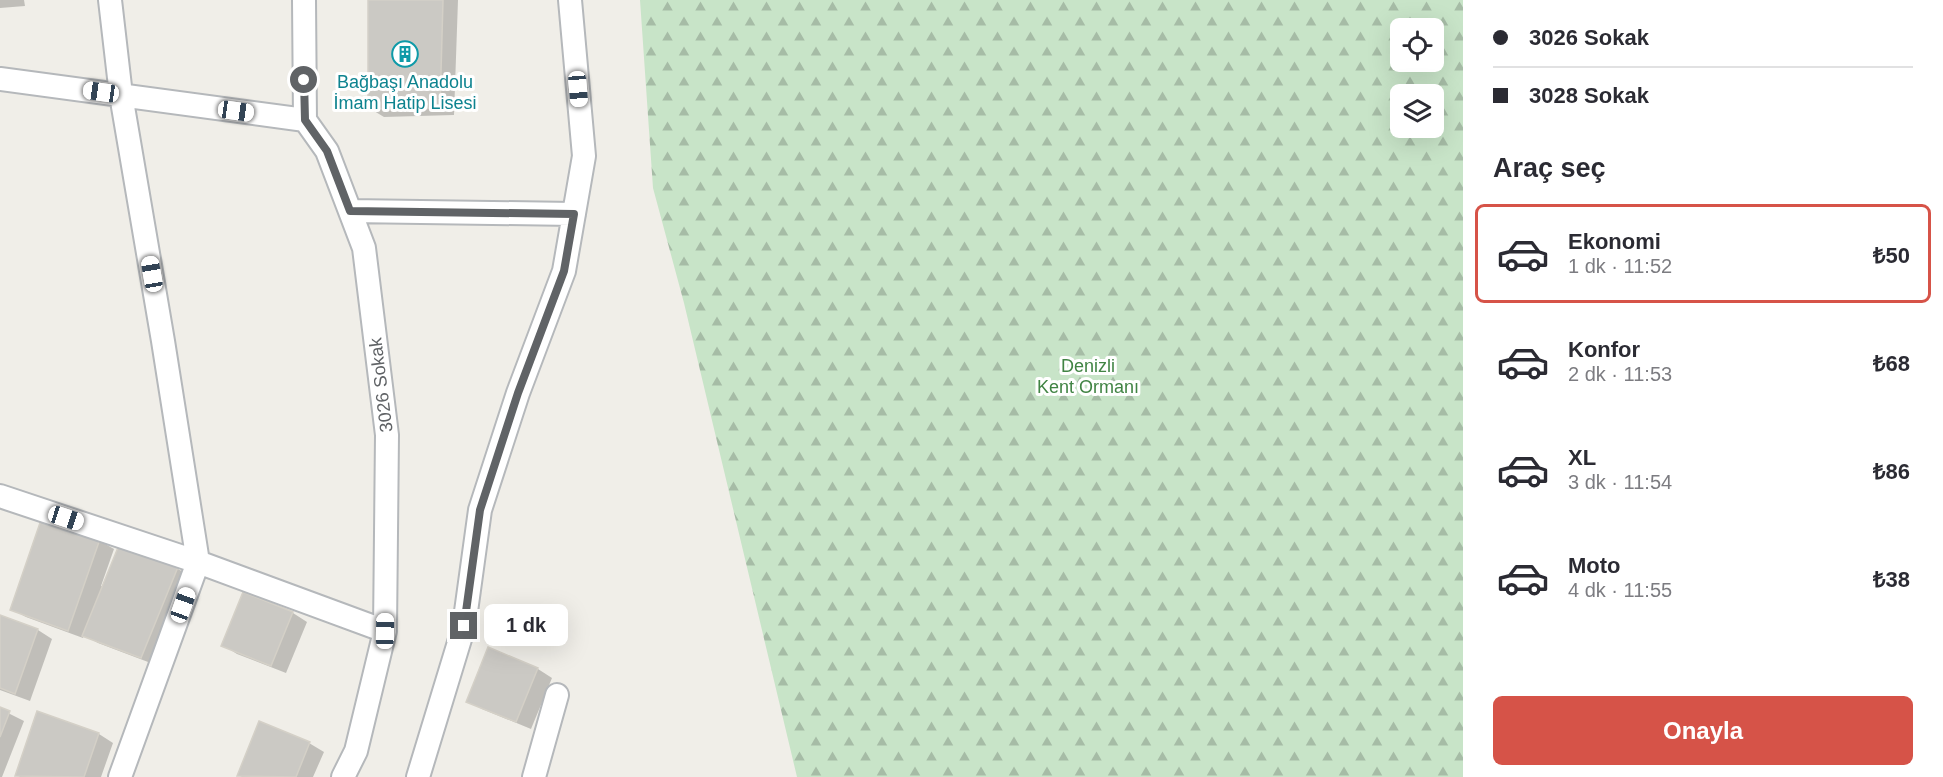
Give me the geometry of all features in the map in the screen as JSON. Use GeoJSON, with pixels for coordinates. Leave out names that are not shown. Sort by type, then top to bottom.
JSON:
{"type":"FeatureCollection","features":[{"type":"Feature","properties":{"kind":"street"},"geometry":{"type":"LineString","coordinates":[[110,0],[121,95],[198,562],[120,777]]}},
{"type":"Feature","properties":{"kind":"street"},"geometry":{"type":"LineString","coordinates":[[0,79],[305,120],[304,0]]}},
{"type":"Feature","properties":{"kind":"street"},"geometry":{"type":"LineString","coordinates":[[418,777],[464,626],[480,510],[518,393],[564,271],[584,156],[570,0]]}},
{"type":"Feature","properties":{"kind":"street","name":"3026 Sokak"},"geometry":{"type":"LineString","coordinates":[[305,120],[327,151],[364,248],[387,435],[385,631],[356,751],[343,777]]}},
{"type":"Feature","properties":{"kind":"street"},"geometry":{"type":"LineString","coordinates":[[350,211],[574,214]]}},
{"type":"Feature","properties":{"kind":"street"},"geometry":{"type":"LineString","coordinates":[[0,496],[198,562],[385,631]]}},
{"type":"Feature","properties":{"kind":"street"},"geometry":{"type":"LineString","coordinates":[[534,777],[557,695]]}},
{"type":"Feature","properties":{"kind":"green space","name":"Denizli Kent Ormanı"},"geometry":{"type":"Polygon","coordinates":[[[640,0],[1463,0],[1463,777],[797,777],[684,303],[653,188],[640,0]]]}},
{"type":"Feature","properties":{"kind":"building","name":"Bağbaşı Anadolu İmam Hatip Lisesi"},"geometry":{"type":"Polygon","coordinates":[[[368,0],[443,0],[440,108],[368,109],[368,0]]]}},
{"type":"Feature","properties":{"kind":"building"},"geometry":{"type":"Polygon","coordinates":[[[41,520],[100,539],[68,631],[10,610],[41,520]]]}},
{"type":"Feature","properties":{"kind":"building"},"geometry":{"type":"Polygon","coordinates":[[[119,545],[178,567],[141,658],[82,636],[119,545]]]}},
{"type":"Feature","properties":{"kind":"building"},"geometry":{"type":"Polygon","coordinates":[[[243,592],[293,612],[271,666],[221,646],[243,592]]]}},
{"type":"Feature","properties":{"kind":"building"},"geometry":{"type":"Polygon","coordinates":[[[0,615],[38,629],[15,694],[0,688],[0,615]]]}},
{"type":"Feature","properties":{"kind":"building"},"geometry":{"type":"Polygon","coordinates":[[[488,647],[538,668],[516,722],[466,702],[488,647]]]}},
{"type":"Feature","properties":{"kind":"building"},"geometry":{"type":"Polygon","coordinates":[[[0,707],[10,711],[0,737],[0,707]]]}},
{"type":"Feature","properties":{"kind":"building"},"geometry":{"type":"Polygon","coordinates":[[[37,711],[99,733],[84,777],[15,776],[37,711]]]}},
{"type":"Feature","properties":{"kind":"building"},"geometry":{"type":"Polygon","coordinates":[[[259,721],[310,742],[296,777],[237,776],[259,721]]]}},
{"type":"Feature","properties":{"kind":"place","name":"Bağbaşı Anadolu İmam Hatip Lisesi"},"geometry":{"type":"Point","coordinates":[405,54]}},
{"type":"Feature","properties":{"kind":"route"},"geometry":{"type":"LineString","coordinates":[[304,80],[305,120],[327,151],[350,211],[574,214],[564,271],[518,393],[480,510],[464,626]]}}]}
